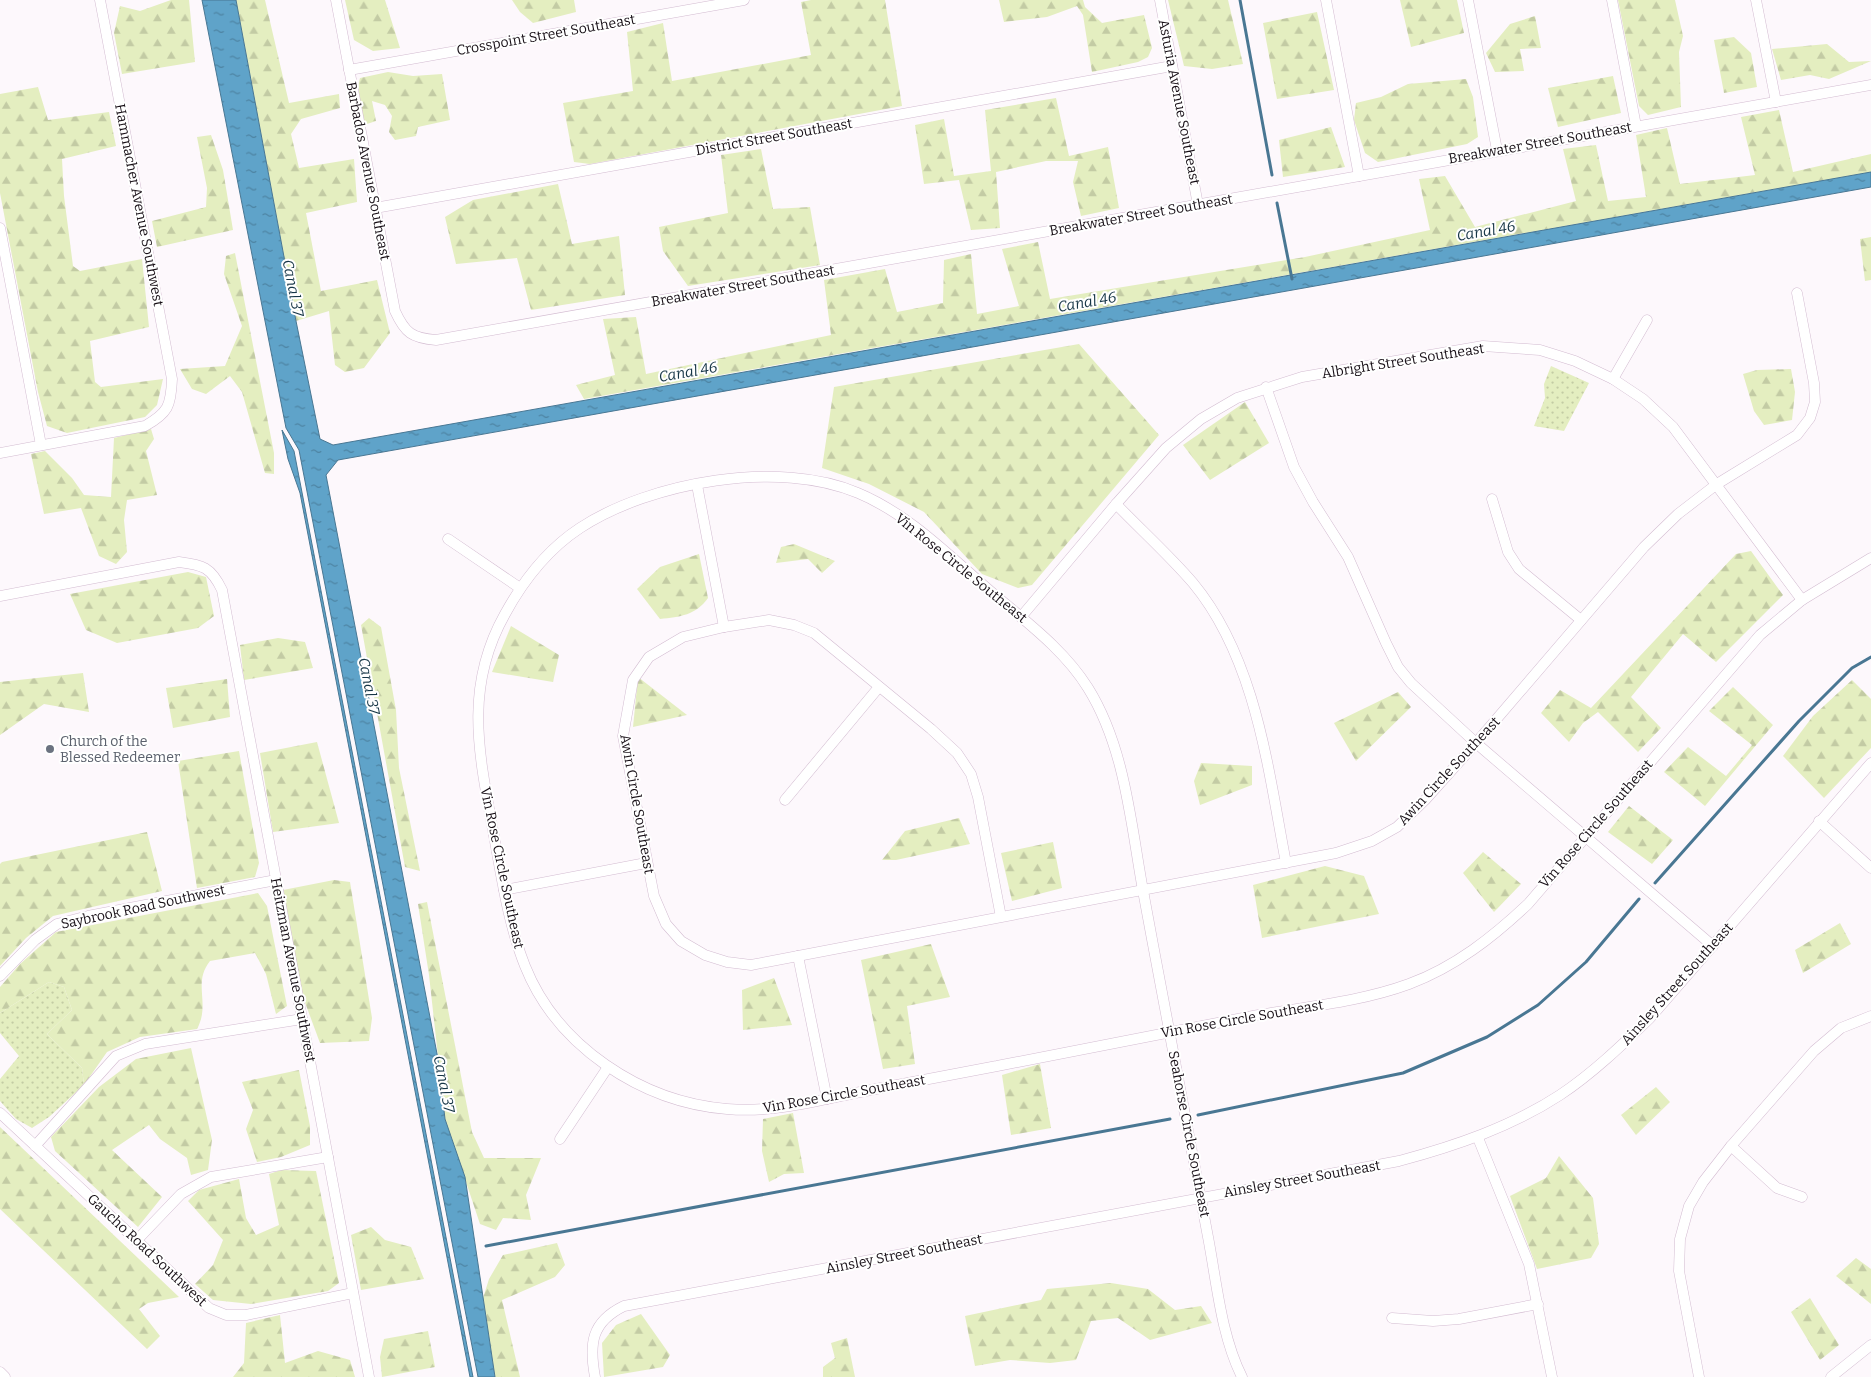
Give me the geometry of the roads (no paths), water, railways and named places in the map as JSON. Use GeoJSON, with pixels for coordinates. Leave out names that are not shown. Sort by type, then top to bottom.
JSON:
{"type":"FeatureCollection","features":[{"type":"Feature","properties":{"kind":"street","name":"Hammacher Avenue Southwest"},"geometry":{"type":"LineString","coordinates":[[41,445],[145,426],[160,417],[171,400],[172,380],[100,0]]}},
{"type":"Feature","properties":{"kind":"street","name":"Barbados Avenue Southeast"},"geometry":{"type":"LineString","coordinates":[[336,0],[395,312],[402,328],[412,335]]}},
{"type":"Feature","properties":{"kind":"street","name":"Crosspoint Street Southeast"},"geometry":{"type":"LineString","coordinates":[[349,70],[744,0]]}},
{"type":"Feature","properties":{"kind":"street","name":"Asturia Avenue Southeast"},"geometry":{"type":"LineString","coordinates":[[1160,0],[1198,205]]}},
{"type":"Feature","properties":{"kind":"street"},"geometry":{"type":"LineString","coordinates":[[1326,0],[1359,176]]}},
{"type":"Feature","properties":{"kind":"street"},"geometry":{"type":"LineString","coordinates":[[1468,0],[1497,150]]}},
{"type":"Feature","properties":{"kind":"street"},"geometry":{"type":"LineString","coordinates":[[1612,0],[1636,126]]}},
{"type":"Feature","properties":{"kind":"street"},"geometry":{"type":"LineString","coordinates":[[1756,0],[1776,102]]}},
{"type":"Feature","properties":{"kind":"street","name":"District Street Southeast"},"geometry":{"type":"LineString","coordinates":[[375,208],[1172,66]]}},
{"type":"Feature","properties":{"kind":"street","name":"Breakwater Street Southeast"},"geometry":{"type":"LineString","coordinates":[[412,335],[436,340],[1871,85]]}},
{"type":"Feature","properties":{"kind":"street"},"geometry":{"type":"LineString","coordinates":[[0,228],[41,445],[0,453]]}},
{"type":"Feature","properties":{"kind":"street","name":"Awin Circle Southeast"},"geometry":{"type":"LineString","coordinates":[[1001,917],[978,797],[970,774],[956,753],[814,633],[794,624],[769,620],[724,627],[682,637],[649,657],[632,680],[622,736],[654,896],[666,924],[681,941],[705,955],[727,962],[751,965],[1336,853],[1372,841],[1397,827],[1425,800],[1476,743],[1644,547],[1678,514],[1717,484],[1797,435],[1810,418],[1815,402],[1814,383],[1797,293]]}},
{"type":"Feature","properties":{"kind":"street"},"geometry":{"type":"LineString","coordinates":[[1613,379],[1647,320]]}},
{"type":"Feature","properties":{"kind":"street","name":"Albright Street Southeast"},"geometry":{"type":"LineString","coordinates":[[1021,617],[1166,448],[1201,419],[1237,398],[1266,387],[1302,377],[1483,346],[1540,350],[1574,361],[1613,379],[1643,399],[1673,426],[1802,600]]}},
{"type":"Feature","properties":{"kind":"street"},"geometry":{"type":"LineString","coordinates":[[1266,387],[1294,467],[1313,502],[1348,556],[1398,667],[1411,683],[1476,743],[1713,946]]}},
{"type":"Feature","properties":{"kind":"street","name":"Vin Rose Circle Southeast"},"geometry":{"type":"LineString","coordinates":[[1143,890],[1117,752],[1105,720],[1086,685],[1062,654],[1021,617],[912,526],[881,504],[853,490],[817,480],[776,476],[739,477],[665,491],[617,507],[577,529],[546,555],[520,588],[500,622],[486,658],[477,710],[479,758],[514,935],[527,972],[550,1011],[582,1045],[608,1067],[643,1087],[680,1101],[723,1109],[754,1110],[827,1099],[1359,997],[1408,984],[1453,963],[1496,934],[1528,904],[1585,835],[1760,635],[1802,600],[1871,558]]}},
{"type":"Feature","properties":{"kind":"street"},"geometry":{"type":"LineString","coordinates":[[697,485],[724,627]]}},
{"type":"Feature","properties":{"kind":"street"},"geometry":{"type":"LineString","coordinates":[[1492,499],[1508,552],[1519,569],[1581,620]]}},
{"type":"Feature","properties":{"kind":"street"},"geometry":{"type":"LineString","coordinates":[[1116,504],[1193,584],[1221,626],[1247,686],[1259,724],[1286,862]]}},
{"type":"Feature","properties":{"kind":"street"},"geometry":{"type":"LineString","coordinates":[[448,539],[520,588]]}},
{"type":"Feature","properties":{"kind":"street","name":"Heitzman Avenue Southwest"},"geometry":{"type":"LineString","coordinates":[[0,596],[179,562],[206,568],[214,574],[222,590],[368,1377]]}},
{"type":"Feature","properties":{"kind":"street"},"geometry":{"type":"LineString","coordinates":[[785,800],[878,687]]}},
{"type":"Feature","properties":{"kind":"street","name":"Ainsley Street Southeast"},"geometry":{"type":"LineString","coordinates":[[595,1377],[592,1347],[596,1332],[602,1321],[610,1313],[624,1306],[1399,1161],[1478,1138],[1560,1095],[1611,1056],[1650,1018],[1871,763]]}},
{"type":"Feature","properties":{"kind":"street"},"geometry":{"type":"LineString","coordinates":[[1819,821],[1871,868]]}},
{"type":"Feature","properties":{"kind":"street"},"geometry":{"type":"LineString","coordinates":[[504,890],[646,862]]}},
{"type":"Feature","properties":{"kind":"street","name":"Saybrook Road Southwest"},"geometry":{"type":"LineString","coordinates":[[0,976],[35,940],[57,924],[88,916],[276,880]]}},
{"type":"Feature","properties":{"kind":"street","name":"Seahorse Circle Southeast"},"geometry":{"type":"LineString","coordinates":[[1143,890],[1230,1352],[1242,1377]]}},
{"type":"Feature","properties":{"kind":"street"},"geometry":{"type":"LineString","coordinates":[[798,956],[827,1099]]}},
{"type":"Feature","properties":{"kind":"street"},"geometry":{"type":"LineString","coordinates":[[1699,1377],[1679,1271],[1680,1239],[1689,1206],[1703,1182],[1731,1146],[1814,1051],[1841,1028],[1871,1016]]}},
{"type":"Feature","properties":{"kind":"street"},"geometry":{"type":"LineString","coordinates":[[35,1146],[116,1056],[145,1044],[302,1019]]}},
{"type":"Feature","properties":{"kind":"street"},"geometry":{"type":"LineString","coordinates":[[560,1139],[608,1067]]}},
{"type":"Feature","properties":{"kind":"street","name":"Gaucho Road Southwest"},"geometry":{"type":"LineString","coordinates":[[0,1112],[209,1308],[226,1315],[246,1315],[353,1293]]}},
{"type":"Feature","properties":{"kind":"street"},"geometry":{"type":"LineString","coordinates":[[1478,1138],[1529,1264],[1552,1377]]}},
{"type":"Feature","properties":{"kind":"street"},"geometry":{"type":"LineString","coordinates":[[1731,1146],[1777,1188],[1802,1196]]}},
{"type":"Feature","properties":{"kind":"street"},"geometry":{"type":"LineString","coordinates":[[136,1241],[181,1194],[211,1177],[328,1157]]}},
{"type":"Feature","properties":{"kind":"street"},"geometry":{"type":"LineString","coordinates":[[1392,1318],[1433,1321],[1459,1319],[1538,1304]]}},
{"type":"Feature","properties":{"kind":"street"},"geometry":{"type":"LineString","coordinates":[[1831,1377],[1871,1345]]}},
{"type":"Feature","properties":{"kind":"street"},"geometry":{"type":"LineString","coordinates":[[0,1372],[5,1377]]}},
{"type":"Feature","properties":{"kind":"water"},"geometry":{"type":"Polygon","coordinates":[[[202,0],[236,0],[320,439],[333,445],[1871,172],[1871,187],[338,460],[326,475],[438,1059],[445,1119],[465,1177],[495,1377],[478,1377],[299,450],[286,428],[202,0]]]}},
{"type":"Feature","properties":{"kind":"water"},"geometry":{"type":"Polygon","coordinates":[[[282,430],[294,451],[473,1377],[470,1377],[300,493],[288,459],[282,430]]]}},
{"type":"Feature","properties":{"kind":"waterway"},"geometry":{"type":"LineString","coordinates":[[1240,0],[1272,175]]}},
{"type":"Feature","properties":{"kind":"waterway"},"geometry":{"type":"LineString","coordinates":[[1277,203],[1292,279]]}},
{"type":"Feature","properties":{"kind":"waterway"},"geometry":{"type":"LineString","coordinates":[[1655,883],[1799,721],[1852,668],[1871,657]]}},
{"type":"Feature","properties":{"kind":"waterway"},"geometry":{"type":"LineString","coordinates":[[1198,1115],[1403,1073],[1487,1037],[1538,1005],[1586,962],[1639,899]]}},
{"type":"Feature","properties":{"kind":"waterway"},"geometry":{"type":"LineString","coordinates":[[486,1246],[1170,1119]]}},
{"type":"Feature","properties":{"kind":"place","name":"Church of the Blessed Redeemer"},"geometry":{"type":"Point","coordinates":[50,749]}},
{"type":"Feature","properties":{"kind":"water label","name":"Canal 46"},"geometry":{"type":"Point","coordinates":[1486,231]}},
{"type":"Feature","properties":{"kind":"water label","name":"Canal 37"},"geometry":{"type":"Point","coordinates":[293,288]}},
{"type":"Feature","properties":{"kind":"water label","name":"Canal 46"},"geometry":{"type":"Point","coordinates":[1087,302]}},
{"type":"Feature","properties":{"kind":"water label","name":"Canal 46"},"geometry":{"type":"Point","coordinates":[688,372]}},
{"type":"Feature","properties":{"kind":"water label","name":"Canal 37"},"geometry":{"type":"Point","coordinates":[369,686]}},
{"type":"Feature","properties":{"kind":"water label","name":"Canal 37"},"geometry":{"type":"Point","coordinates":[444,1084]}}]}
